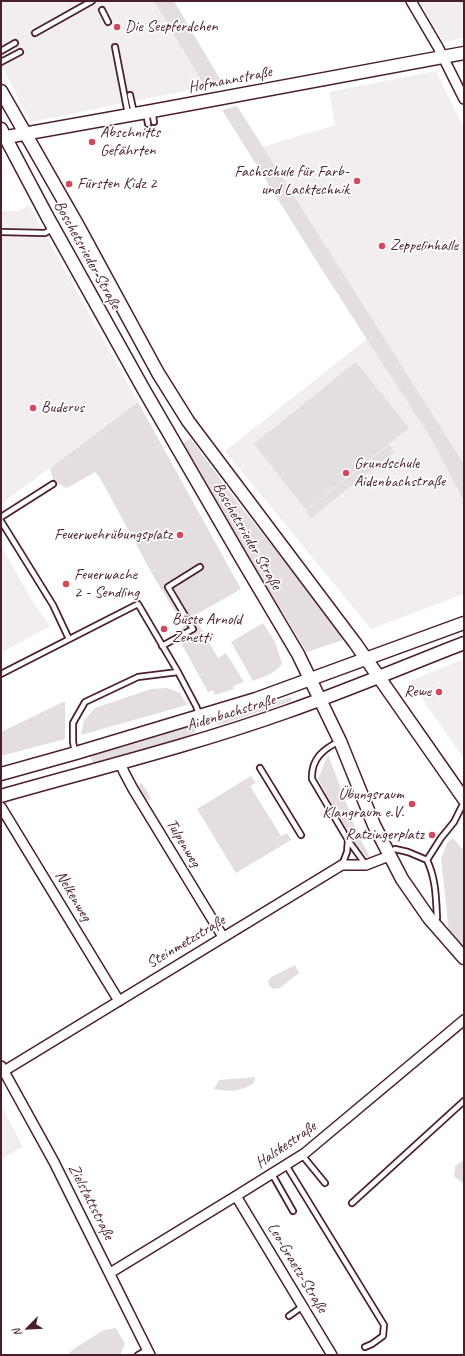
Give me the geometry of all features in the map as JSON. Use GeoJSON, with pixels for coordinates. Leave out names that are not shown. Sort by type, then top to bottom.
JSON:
{"type":"FeatureCollection","features":[{"type":"Feature","properties":{"kind":"main road","name":"Hofmannstraße"},"geometry":{"type":"LineString","coordinates":[[2,135],[144,117],[464,53]]}},
{"type":"Feature","properties":{"kind":"main road","name":"Boschetsrieder Straße"},"geometry":{"type":"LineString","coordinates":[[1,91],[77,224],[158,373],[188,421],[365,659],[463,803]]}},
{"type":"Feature","properties":{"kind":"main road","name":"Boschetsrieder Straße"},"geometry":{"type":"LineString","coordinates":[[2,135],[156,411],[298,654],[340,741],[374,825],[392,853],[416,900],[443,935],[464,958]]}},
{"type":"Feature","properties":{"kind":"main road","name":"Aidenbachstraße"},"geometry":{"type":"LineString","coordinates":[[1,774],[256,699],[464,623]]}},
{"type":"Feature","properties":{"kind":"main road","name":"Aidenbachstraße"},"geometry":{"type":"LineString","coordinates":[[1,796],[207,737],[286,712],[378,678],[464,642]]}},
{"type":"Feature","properties":{"kind":"main road"},"geometry":{"type":"LineString","coordinates":[[200,716],[207,737]]}},
{"type":"Feature","properties":{"kind":"main road"},"geometry":{"type":"LineString","coordinates":[[76,753],[81,773]]}},
{"type":"Feature","properties":{"kind":"street"},"geometry":{"type":"LineString","coordinates":[[411,1],[443,57],[464,100]]}},
{"type":"Feature","properties":{"kind":"street","name":"Tulpenweg"},"geometry":{"type":"LineString","coordinates":[[120,762],[133,789],[223,937]]}},
{"type":"Feature","properties":{"kind":"street","name":"Nelkenweg"},"geometry":{"type":"LineString","coordinates":[[1,806],[119,1001]]}},
{"type":"Feature","properties":{"kind":"street"},"geometry":{"type":"LineString","coordinates":[[342,865],[366,865],[392,853]]}},
{"type":"Feature","properties":{"kind":"street","name":"Steinmetzstraße"},"geometry":{"type":"LineString","coordinates":[[2,1068],[119,1001],[342,865]]}},
{"type":"Feature","properties":{"kind":"street","name":"Halskestraße"},"geometry":{"type":"LineString","coordinates":[[110,1273],[302,1155],[463,1022]]}},
{"type":"Feature","properties":{"kind":"street","name":"Zielstattstraße"},"geometry":{"type":"LineString","coordinates":[[2,1068],[54,1162],[110,1273],[148,1353]]}},
{"type":"Feature","properties":{"kind":"street","name":"Leo-Graetz-Straße"},"geometry":{"type":"LineString","coordinates":[[236,1196],[332,1355]]}},
{"type":"Feature","properties":{"kind":"lane"},"geometry":{"type":"LineString","coordinates":[[35,32],[92,1]]}},
{"type":"Feature","properties":{"kind":"lane"},"geometry":{"type":"LineString","coordinates":[[102,10],[108,22]]}},
{"type":"Feature","properties":{"kind":"lane"},"geometry":{"type":"LineString","coordinates":[[1,51],[15,44]]}},
{"type":"Feature","properties":{"kind":"lane"},"geometry":{"type":"LineString","coordinates":[[115,47],[144,117]]}},
{"type":"Feature","properties":{"kind":"lane"},"geometry":{"type":"LineString","coordinates":[[1,62],[20,52]]}},
{"type":"Feature","properties":{"kind":"lane"},"geometry":{"type":"LineString","coordinates":[[130,95],[144,117]]}},
{"type":"Feature","properties":{"kind":"lane"},"geometry":{"type":"LineString","coordinates":[[1,232],[45,233],[53,228]]}},
{"type":"Feature","properties":{"kind":"lane"},"geometry":{"type":"LineString","coordinates":[[1,517],[53,484]]}},
{"type":"Feature","properties":{"kind":"lane"},"geometry":{"type":"LineString","coordinates":[[1,521],[53,606],[69,639]]}},
{"type":"Feature","properties":{"kind":"lane"},"geometry":{"type":"LineString","coordinates":[[162,646],[192,629],[168,587],[200,567]]}},
{"type":"Feature","properties":{"kind":"lane"},"geometry":{"type":"LineString","coordinates":[[1,674],[138,604],[178,672],[200,716]]}},
{"type":"Feature","properties":{"kind":"lane"},"geometry":{"type":"LineString","coordinates":[[76,753],[73,742],[73,723],[85,702],[138,677],[178,672]]}},
{"type":"Feature","properties":{"kind":"lane"},"geometry":{"type":"LineString","coordinates":[[340,741],[327,747],[322,752],[312,772],[312,779],[348,840],[366,865]]}},
{"type":"Feature","properties":{"kind":"lane"},"geometry":{"type":"LineString","coordinates":[[260,768],[301,835]]}},
{"type":"Feature","properties":{"kind":"lane"},"geometry":{"type":"LineString","coordinates":[[427,860],[440,838],[454,822],[463,803]]}},
{"type":"Feature","properties":{"kind":"lane"},"geometry":{"type":"LineString","coordinates":[[342,865],[347,852],[348,840]]}},
{"type":"Feature","properties":{"kind":"lane"},"geometry":{"type":"LineString","coordinates":[[392,853],[408,852],[427,860],[432,871],[436,890],[438,918]]}},
{"type":"Feature","properties":{"kind":"lane"},"geometry":{"type":"LineString","coordinates":[[352,1203],[464,1101]]}},
{"type":"Feature","properties":{"kind":"lane"},"geometry":{"type":"LineString","coordinates":[[302,1155],[325,1184]]}},
{"type":"Feature","properties":{"kind":"lane"},"geometry":{"type":"LineString","coordinates":[[286,1165],[384,1325],[383,1336],[365,1347]]}},
{"type":"Feature","properties":{"kind":"lane"},"geometry":{"type":"LineString","coordinates":[[272,1174],[293,1211]]}},
{"type":"Feature","properties":{"kind":"lane"},"geometry":{"type":"LineString","coordinates":[[289,1316],[303,1306]]}},
{"type":"Feature","properties":{"kind":"lane"},"geometry":{"type":"LineString","coordinates":[[138,1355],[148,1353]]}},
{"type":"Feature","properties":{"kind":"shaded area"},"geometry":{"type":"Polygon","coordinates":[[[1,1],[154,1],[205,87],[31,122],[1,65],[1,1]]]}},
{"type":"Feature","properties":{"kind":"shaded area"},"geometry":{"type":"Polygon","coordinates":[[[154,1],[174,1],[223,84],[205,87],[154,1]]]}},
{"type":"Feature","properties":{"kind":"shaded area"},"geometry":{"type":"Polygon","coordinates":[[[420,1],[464,1],[464,38],[443,42],[420,1]]]}},
{"type":"Feature","properties":{"kind":"shaded area"},"geometry":{"type":"Polygon","coordinates":[[[436,71],[464,128],[464,464],[262,147],[335,125],[329,92],[436,71]]]}},
{"type":"Feature","properties":{"kind":"shaded area"},"geometry":{"type":"Polygon","coordinates":[[[237,106],[464,464],[464,501],[430,437],[319,265],[222,110],[237,106]]]}},
{"type":"Feature","properties":{"kind":"shaded area"},"geometry":{"type":"Polygon","coordinates":[[[29,205],[138,402],[1,504],[1,211],[18,211],[29,205]]]}},
{"type":"Feature","properties":{"kind":"shaded area","name":"Grundschule Aidenbachstraße"},"geometry":{"type":"Polygon","coordinates":[[[367,339],[430,437],[464,501],[464,594],[371,629],[225,451],[367,339]]]}},
{"type":"Feature","properties":{"kind":"shaded area"},"geometry":{"type":"Polygon","coordinates":[[[356,362],[409,428],[306,510],[254,444],[356,362]]]}},
{"type":"Feature","properties":{"kind":"shaded area"},"geometry":{"type":"Polygon","coordinates":[[[138,402],[241,589],[194,616],[218,658],[226,653],[244,682],[233,686],[234,689],[215,695],[213,690],[208,692],[175,632],[184,626],[155,579],[100,478],[95,472],[67,488],[54,482],[50,468],[138,402]]]}},
{"type":"Feature","properties":{"kind":"shaded area"},"geometry":{"type":"Polygon","coordinates":[[[190,438],[235,499],[346,639],[307,652],[282,611],[270,596],[180,446],[190,438]]]}},
{"type":"Feature","properties":{"kind":"shaded area"},"geometry":{"type":"Polygon","coordinates":[[[389,445],[394,452],[311,518],[306,511],[389,445]]]}},
{"type":"Feature","properties":{"kind":"shaded area"},"geometry":{"type":"Polygon","coordinates":[[[1,546],[36,607],[50,626],[1,653],[1,546]]]}},
{"type":"Feature","properties":{"kind":"shaded area"},"geometry":{"type":"Polygon","coordinates":[[[263,623],[275,642],[282,663],[273,672],[253,681],[231,642],[263,623]]]}},
{"type":"Feature","properties":{"kind":"shaded area"},"geometry":{"type":"Polygon","coordinates":[[[464,659],[464,759],[410,681],[464,659]]]}},
{"type":"Feature","properties":{"kind":"shaded area"},"geometry":{"type":"Polygon","coordinates":[[[167,688],[180,693],[187,705],[81,735],[84,720],[95,708],[151,689],[167,688]]]}},
{"type":"Feature","properties":{"kind":"shaded area"},"geometry":{"type":"Polygon","coordinates":[[[291,697],[292,701],[220,725],[216,724],[215,720],[218,718],[291,697]]]}},
{"type":"Feature","properties":{"kind":"shaded area"},"geometry":{"type":"Polygon","coordinates":[[[65,701],[65,739],[1,756],[1,732],[65,701]]]}},
{"type":"Feature","properties":{"kind":"shaded area"},"geometry":{"type":"Polygon","coordinates":[[[191,725],[195,729],[195,732],[190,736],[93,763],[90,757],[92,754],[191,725]]]}},
{"type":"Feature","properties":{"kind":"shaded area"},"geometry":{"type":"Polygon","coordinates":[[[328,754],[356,829],[371,860],[358,847],[318,779],[328,754]]]}},
{"type":"Feature","properties":{"kind":"shaded area"},"geometry":{"type":"Polygon","coordinates":[[[251,776],[256,783],[250,786],[281,836],[287,833],[291,840],[236,873],[197,809],[251,776]]]}},
{"type":"Feature","properties":{"kind":"shaded area"},"geometry":{"type":"Polygon","coordinates":[[[142,783],[151,798],[146,801],[137,786],[142,783]]]}},
{"type":"Feature","properties":{"kind":"shaded area"},"geometry":{"type":"Polygon","coordinates":[[[453,838],[464,851],[464,950],[449,933],[441,859],[447,843],[453,838]]]}},
{"type":"Feature","properties":{"kind":"shaded area"},"geometry":{"type":"Polygon","coordinates":[[[295,965],[299,973],[280,988],[273,989],[269,986],[268,981],[271,977],[295,965]]]}},
{"type":"Feature","properties":{"kind":"shaded area"},"geometry":{"type":"Polygon","coordinates":[[[255,1077],[254,1083],[239,1090],[225,1091],[214,1089],[219,1080],[255,1077]]]}},
{"type":"Feature","properties":{"kind":"shaded area"},"geometry":{"type":"Polygon","coordinates":[[[1,1105],[23,1147],[1,1159],[1,1105]]]}},
{"type":"Feature","properties":{"kind":"shaded area"},"geometry":{"type":"Polygon","coordinates":[[[464,1160],[464,1183],[454,1177],[455,1166],[464,1160]]]}},
{"type":"Feature","properties":{"kind":"shaded area"},"geometry":{"type":"Polygon","coordinates":[[[116,1328],[125,1344],[120,1355],[67,1355],[75,1348],[104,1330],[116,1328]]]}},
{"type":"Feature","properties":{"kind":"place","name":"Die Seepferdchen"},"geometry":{"type":"Point","coordinates":[117,27]}},
{"type":"Feature","properties":{"kind":"place","name":"Abschnitts Gefährten"},"geometry":{"type":"Point","coordinates":[92,142]}},
{"type":"Feature","properties":{"kind":"place","name":"Fachschule für Farb- und Lacktechnik"},"geometry":{"type":"Point","coordinates":[357,181]}},
{"type":"Feature","properties":{"kind":"place","name":"Fürsten Kidz 2"},"geometry":{"type":"Point","coordinates":[69,184]}},
{"type":"Feature","properties":{"kind":"place","name":"Zeppelinhalle"},"geometry":{"type":"Point","coordinates":[382,246]}},
{"type":"Feature","properties":{"kind":"place","name":"Buderus"},"geometry":{"type":"Point","coordinates":[33,408]}},
{"type":"Feature","properties":{"kind":"place","name":"Grundschule Aidenbachstraße"},"geometry":{"type":"Point","coordinates":[346,473]}},
{"type":"Feature","properties":{"kind":"place","name":"Feuerwehrübungsplatz"},"geometry":{"type":"Point","coordinates":[180,535]}},
{"type":"Feature","properties":{"kind":"place","name":"Feuerwache 2 - Sendling"},"geometry":{"type":"Point","coordinates":[66,584]}},
{"type":"Feature","properties":{"kind":"place","name":"Büste Arnold Zenetti"},"geometry":{"type":"Point","coordinates":[164,629]}},
{"type":"Feature","properties":{"kind":"place","name":"Rewe"},"geometry":{"type":"Point","coordinates":[439,692]}},
{"type":"Feature","properties":{"kind":"place","name":"Übungsraum Klangraum e.V."},"geometry":{"type":"Point","coordinates":[412,804]}},
{"type":"Feature","properties":{"kind":"place","name":"Ratzingerplatz"},"geometry":{"type":"Point","coordinates":[432,835]}}]}
